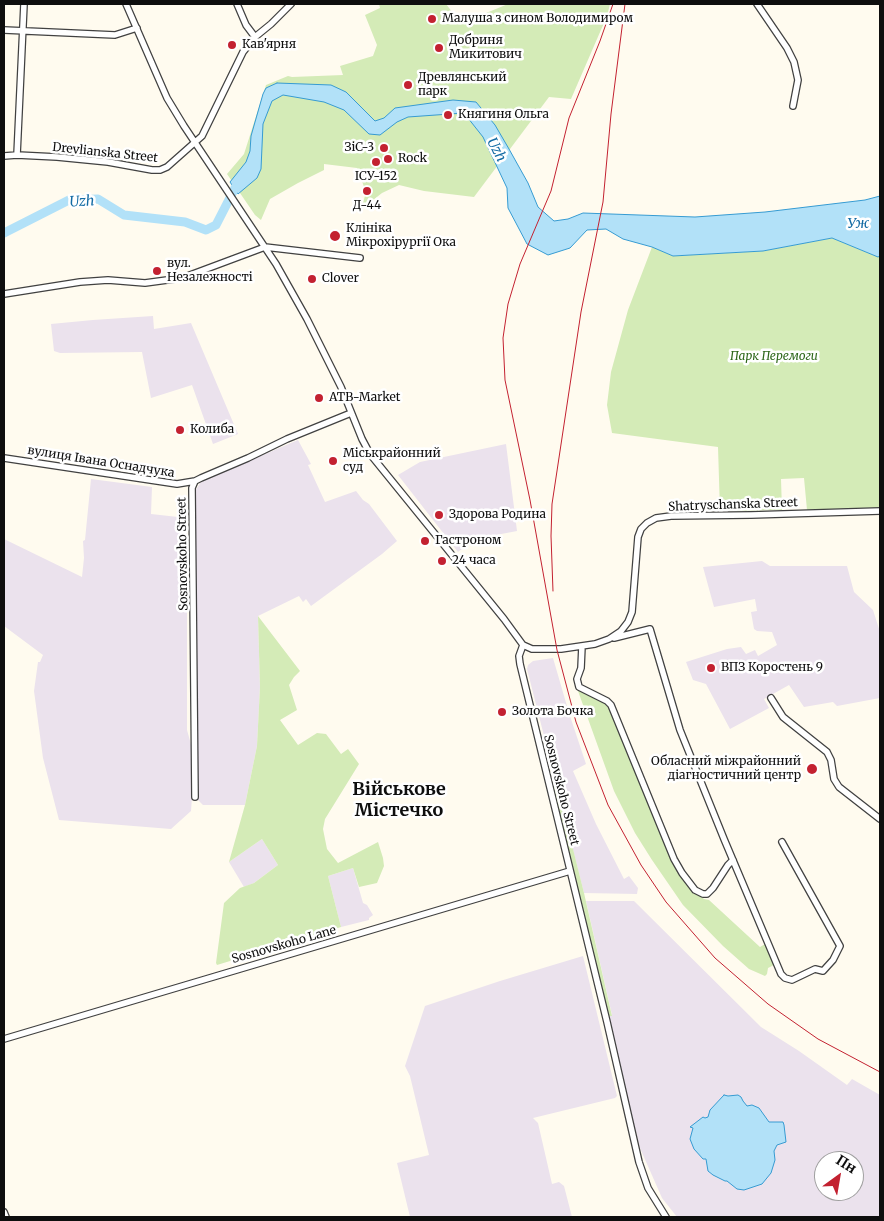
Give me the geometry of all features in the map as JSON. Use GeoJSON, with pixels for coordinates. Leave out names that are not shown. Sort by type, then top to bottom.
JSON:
{"type":"FeatureCollection","features":[{"type":"Feature","properties":{"kind":"street"},"geometry":{"type":"LineString","coordinates":[[17,155],[24,4]]}},
{"type":"Feature","properties":{"kind":"street"},"geometry":{"type":"LineString","coordinates":[[126,4],[167,98],[195,144],[265,247],[307,319],[341,387],[370,454],[523,645]]}},
{"type":"Feature","properties":{"kind":"street"},"geometry":{"type":"LineString","coordinates":[[237,4],[246,25],[255,37]]}},
{"type":"Feature","properties":{"kind":"street","name":"Drevlianska Street"},"geometry":{"type":"LineString","coordinates":[[4,156],[74,158],[160,170],[167,167],[175,162],[202,136],[238,60],[255,37],[290,4]]}},
{"type":"Feature","properties":{"kind":"street"},"geometry":{"type":"LineString","coordinates":[[757,4],[787,48],[794,62],[798,80],[793,106]]}},
{"type":"Feature","properties":{"kind":"street"},"geometry":{"type":"LineString","coordinates":[[4,30],[114,35],[137,28]]}},
{"type":"Feature","properties":{"kind":"street"},"geometry":{"type":"LineString","coordinates":[[4,294],[80,282],[108,280],[145,283],[182,278],[265,247],[360,258]]}},
{"type":"Feature","properties":{"kind":"street","name":"Sosnovskoho Street"},"geometry":{"type":"LineString","coordinates":[[195,797],[192,496],[195,481],[287,439],[351,413]]}},
{"type":"Feature","properties":{"kind":"street","name":"вулиця Івана Оснадчука"},"geometry":{"type":"LineString","coordinates":[[4,458],[177,484],[195,481]]}},
{"type":"Feature","properties":{"kind":"street","name":"Shatryschanska Street"},"geometry":{"type":"LineString","coordinates":[[523,645],[532,649],[561,650],[595,644],[609,639],[624,628],[632,612],[638,537],[646,523],[656,518],[880,510]]}},
{"type":"Feature","properties":{"kind":"street"},"geometry":{"type":"LineString","coordinates":[[632,612],[631,628],[638,632]]}},
{"type":"Feature","properties":{"kind":"street"},"geometry":{"type":"LineString","coordinates":[[609,639],[650,629],[680,730],[782,976],[792,980],[816,969],[823,971],[836,955],[840,946],[782,842]]}},
{"type":"Feature","properties":{"kind":"street","name":"Sosnovskoho Street"},"geometry":{"type":"LineString","coordinates":[[523,645],[520,664],[639,1162],[648,1188],[666,1217]]}},
{"type":"Feature","properties":{"kind":"street"},"geometry":{"type":"LineString","coordinates":[[582,646],[581,668],[577,679],[579,687],[608,701],[612,706],[674,859],[682,873],[695,890],[702,894],[707,894],[728,864],[733,860]]}},
{"type":"Feature","properties":{"kind":"street"},"geometry":{"type":"LineString","coordinates":[[771,698],[783,717],[827,752],[832,763],[834,779],[839,787],[880,819]]}},
{"type":"Feature","properties":{"kind":"street","name":"Sosnovskoho Lane"},"geometry":{"type":"LineString","coordinates":[[4,1040],[570,871]]}},
{"type":"Feature","properties":{"kind":"street"},"geometry":{"type":"LineString","coordinates":[[4,1212],[6,1217]]}},
{"type":"Feature","properties":{"kind":"shaded area"},"geometry":{"type":"Polygon","coordinates":[[[153,316],[154,329],[191,323],[238,434],[213,444],[192,385],[151,398],[142,352],[60,353],[54,351],[51,324],[153,316]]]}},
{"type":"Feature","properties":{"kind":"shaded area"},"geometry":{"type":"Polygon","coordinates":[[[298,440],[311,464],[308,465],[325,502],[356,491],[369,504],[397,541],[311,606],[306,599],[303,602],[299,596],[258,616],[260,687],[257,746],[245,805],[203,805],[198,800],[195,491],[201,482],[209,478],[298,440]]]}},
{"type":"Feature","properties":{"kind":"shaded area"},"geometry":{"type":"Polygon","coordinates":[[[506,444],[517,531],[475,539],[458,552],[398,475],[420,462],[506,444]]]}},
{"type":"Feature","properties":{"kind":"shaded area"},"geometry":{"type":"Polygon","coordinates":[[[91,479],[152,487],[151,514],[187,518],[187,730],[192,748],[192,797],[191,811],[171,829],[59,820],[43,758],[34,691],[38,662],[40,662],[43,655],[4,626],[4,539],[82,577],[83,541],[85,540],[91,479]]]}},
{"type":"Feature","properties":{"kind":"shaded area"},"geometry":{"type":"Polygon","coordinates":[[[762,561],[770,566],[847,566],[854,592],[873,610],[880,632],[880,698],[837,706],[833,702],[804,707],[789,685],[764,699],[769,708],[730,729],[706,684],[693,680],[686,662],[727,649],[741,647],[746,654],[755,650],[758,656],[777,645],[772,632],[754,629],[751,612],[757,611],[755,599],[714,607],[703,567],[762,561]]]}},
{"type":"Feature","properties":{"kind":"shaded area"},"geometry":{"type":"Polygon","coordinates":[[[553,658],[586,764],[573,771],[596,824],[624,879],[629,876],[638,888],[637,894],[584,893],[527,669],[528,665],[533,661],[553,658]]]}},
{"type":"Feature","properties":{"kind":"shaded area"},"geometry":{"type":"Polygon","coordinates":[[[262,839],[278,865],[254,883],[244,887],[229,862],[262,839]]]}},
{"type":"Feature","properties":{"kind":"shaded area"},"geometry":{"type":"Polygon","coordinates":[[[353,868],[363,903],[367,905],[373,915],[369,920],[341,927],[328,876],[353,868]]]}},
{"type":"Feature","properties":{"kind":"shaded area"},"geometry":{"type":"Polygon","coordinates":[[[586,901],[634,901],[761,1027],[847,1085],[852,1079],[880,1095],[880,1217],[677,1217],[662,1198],[640,1148],[609,1016],[612,1015],[586,901]]]}},
{"type":"Feature","properties":{"kind":"shaded area"},"geometry":{"type":"Polygon","coordinates":[[[583,956],[617,1096],[533,1118],[538,1123],[552,1184],[559,1182],[564,1186],[572,1217],[410,1217],[397,1163],[429,1155],[410,1076],[405,1066],[425,1006],[583,956]]]}},
{"type":"Feature","properties":{"kind":"green space"},"geometry":{"type":"Polygon","coordinates":[[[379,4],[446,4],[456,17],[474,18],[508,4],[610,4],[607,16],[571,99],[549,97],[474,197],[424,191],[399,185],[382,193],[368,204],[363,203],[366,192],[357,168],[324,164],[324,170],[270,199],[261,220],[255,215],[227,174],[244,154],[266,85],[288,76],[343,75],[340,66],[373,56],[377,45],[365,15],[380,8],[379,4]]]}},
{"type":"Feature","properties":{"kind":"green space","name":"Парк Перемоги"},"geometry":{"type":"Polygon","coordinates":[[[832,238],[878,257],[880,256],[880,508],[807,510],[804,478],[781,479],[782,510],[720,511],[718,447],[612,433],[607,405],[611,372],[628,310],[652,247],[673,256],[763,251],[832,238]]]}},
{"type":"Feature","properties":{"kind":"green space"},"geometry":{"type":"Polygon","coordinates":[[[258,616],[300,671],[289,685],[297,710],[280,720],[298,745],[317,733],[326,734],[341,754],[348,749],[359,764],[325,819],[323,829],[327,849],[338,863],[378,842],[384,866],[377,883],[359,887],[353,868],[328,876],[341,927],[217,965],[224,903],[240,888],[254,883],[278,865],[262,839],[229,862],[245,805],[257,746],[260,687],[258,616]]]}},
{"type":"Feature","properties":{"kind":"green space"},"geometry":{"type":"Polygon","coordinates":[[[578,691],[582,691],[605,703],[609,708],[674,862],[691,887],[704,899],[709,900],[760,947],[765,944],[774,965],[768,968],[765,976],[749,969],[723,946],[683,905],[652,860],[635,833],[614,791],[578,691]]]}},
{"type":"Feature","properties":{"kind":"green space"},"geometry":{"type":"Polygon","coordinates":[[[557,785],[612,1016],[609,1016],[554,790],[554,787],[557,785]]]}},
{"type":"Feature","properties":{"kind":"water","name":"Уж"},"geometry":{"type":"Polygon","coordinates":[[[277,83],[331,85],[346,92],[375,121],[384,118],[395,108],[453,100],[476,102],[495,125],[528,183],[538,207],[554,221],[568,219],[583,213],[695,217],[765,212],[865,200],[880,196],[880,256],[878,257],[832,238],[763,251],[673,256],[652,247],[623,239],[606,229],[587,230],[570,248],[548,255],[527,244],[508,208],[507,188],[483,137],[464,113],[408,117],[397,122],[380,135],[369,134],[344,110],[324,102],[283,95],[272,101],[263,124],[261,169],[257,178],[238,194],[230,182],[246,162],[263,94],[266,88],[277,83]]]}},
{"type":"Feature","properties":{"kind":"water"},"geometry":{"type":"Polygon","coordinates":[[[724,1095],[738,1095],[747,1106],[752,1105],[759,1108],[769,1122],[783,1122],[784,1125],[786,1142],[777,1145],[774,1151],[775,1160],[771,1173],[762,1184],[744,1190],[737,1189],[727,1181],[708,1171],[706,1159],[703,1159],[694,1149],[690,1139],[693,1128],[690,1127],[703,1117],[708,1117],[710,1110],[724,1095]]]}},
{"type":"Feature","properties":{"kind":"waterway","name":"Uzh"},"geometry":{"type":"LineString","coordinates":[[4,233],[69,200],[98,199],[124,215],[185,222],[206,230],[216,225],[236,186],[242,180]]}},
{"type":"Feature","properties":{"kind":"railway"},"geometry":{"type":"LineString","coordinates":[[613,4],[569,118],[551,191],[520,264],[508,304],[503,338],[505,380],[530,500],[557,650],[576,722],[608,805],[641,865],[666,902],[715,958],[768,1004],[818,1039],[880,1072]]}},
{"type":"Feature","properties":{"kind":"railway"},"geometry":{"type":"LineString","coordinates":[[553,591],[552,504],[581,312],[603,202],[611,114],[625,4]]}},
{"type":"Feature","properties":{"kind":"place","name":"Малуша з сином Володимиром"},"geometry":{"type":"Point","coordinates":[432,19]}},
{"type":"Feature","properties":{"kind":"place","name":"Кав'ярня"},"geometry":{"type":"Point","coordinates":[232,45]}},
{"type":"Feature","properties":{"kind":"place","name":"Добриня Микитович"},"geometry":{"type":"Point","coordinates":[439,48]}},
{"type":"Feature","properties":{"kind":"place","name":"Древлянський парк"},"geometry":{"type":"Point","coordinates":[408,85]}},
{"type":"Feature","properties":{"kind":"place","name":"Княгиня Ольга"},"geometry":{"type":"Point","coordinates":[448,115]}},
{"type":"Feature","properties":{"kind":"place","name":"ЗіС-3"},"geometry":{"type":"Point","coordinates":[384,148]}},
{"type":"Feature","properties":{"kind":"place","name":"Rock"},"geometry":{"type":"Point","coordinates":[388,159]}},
{"type":"Feature","properties":{"kind":"place","name":"ІСУ-152"},"geometry":{"type":"Point","coordinates":[376,162]}},
{"type":"Feature","properties":{"kind":"place","name":"Д-44"},"geometry":{"type":"Point","coordinates":[367,191]}},
{"type":"Feature","properties":{"kind":"place","name":"Клініка Мікрохірургії Ока"},"geometry":{"type":"Point","coordinates":[335,236]}},
{"type":"Feature","properties":{"kind":"place","name":"вул. Незалежності"},"geometry":{"type":"Point","coordinates":[157,271]}},
{"type":"Feature","properties":{"kind":"place","name":"Clover"},"geometry":{"type":"Point","coordinates":[312,279]}},
{"type":"Feature","properties":{"kind":"place","name":"ATB-Market"},"geometry":{"type":"Point","coordinates":[319,398]}},
{"type":"Feature","properties":{"kind":"place","name":"Колиба"},"geometry":{"type":"Point","coordinates":[180,430]}},
{"type":"Feature","properties":{"kind":"place","name":"Міськрайонний суд"},"geometry":{"type":"Point","coordinates":[333,461]}},
{"type":"Feature","properties":{"kind":"place","name":"Здорова Родина"},"geometry":{"type":"Point","coordinates":[439,515]}},
{"type":"Feature","properties":{"kind":"place","name":"Гастроном"},"geometry":{"type":"Point","coordinates":[425,541]}},
{"type":"Feature","properties":{"kind":"place","name":"24 часа"},"geometry":{"type":"Point","coordinates":[442,561]}},
{"type":"Feature","properties":{"kind":"place","name":"ВПЗ Коростень 9"},"geometry":{"type":"Point","coordinates":[711,668]}},
{"type":"Feature","properties":{"kind":"place","name":"Золота Бочка"},"geometry":{"type":"Point","coordinates":[502,712]}},
{"type":"Feature","properties":{"kind":"place","name":"Обласний міжрайонний діагностичний центр"},"geometry":{"type":"Point","coordinates":[812,769]}},
{"type":"Feature","properties":{"kind":"district","name":"Військове Містечко"},"geometry":{"type":"Point","coordinates":[399,800]}}]}
